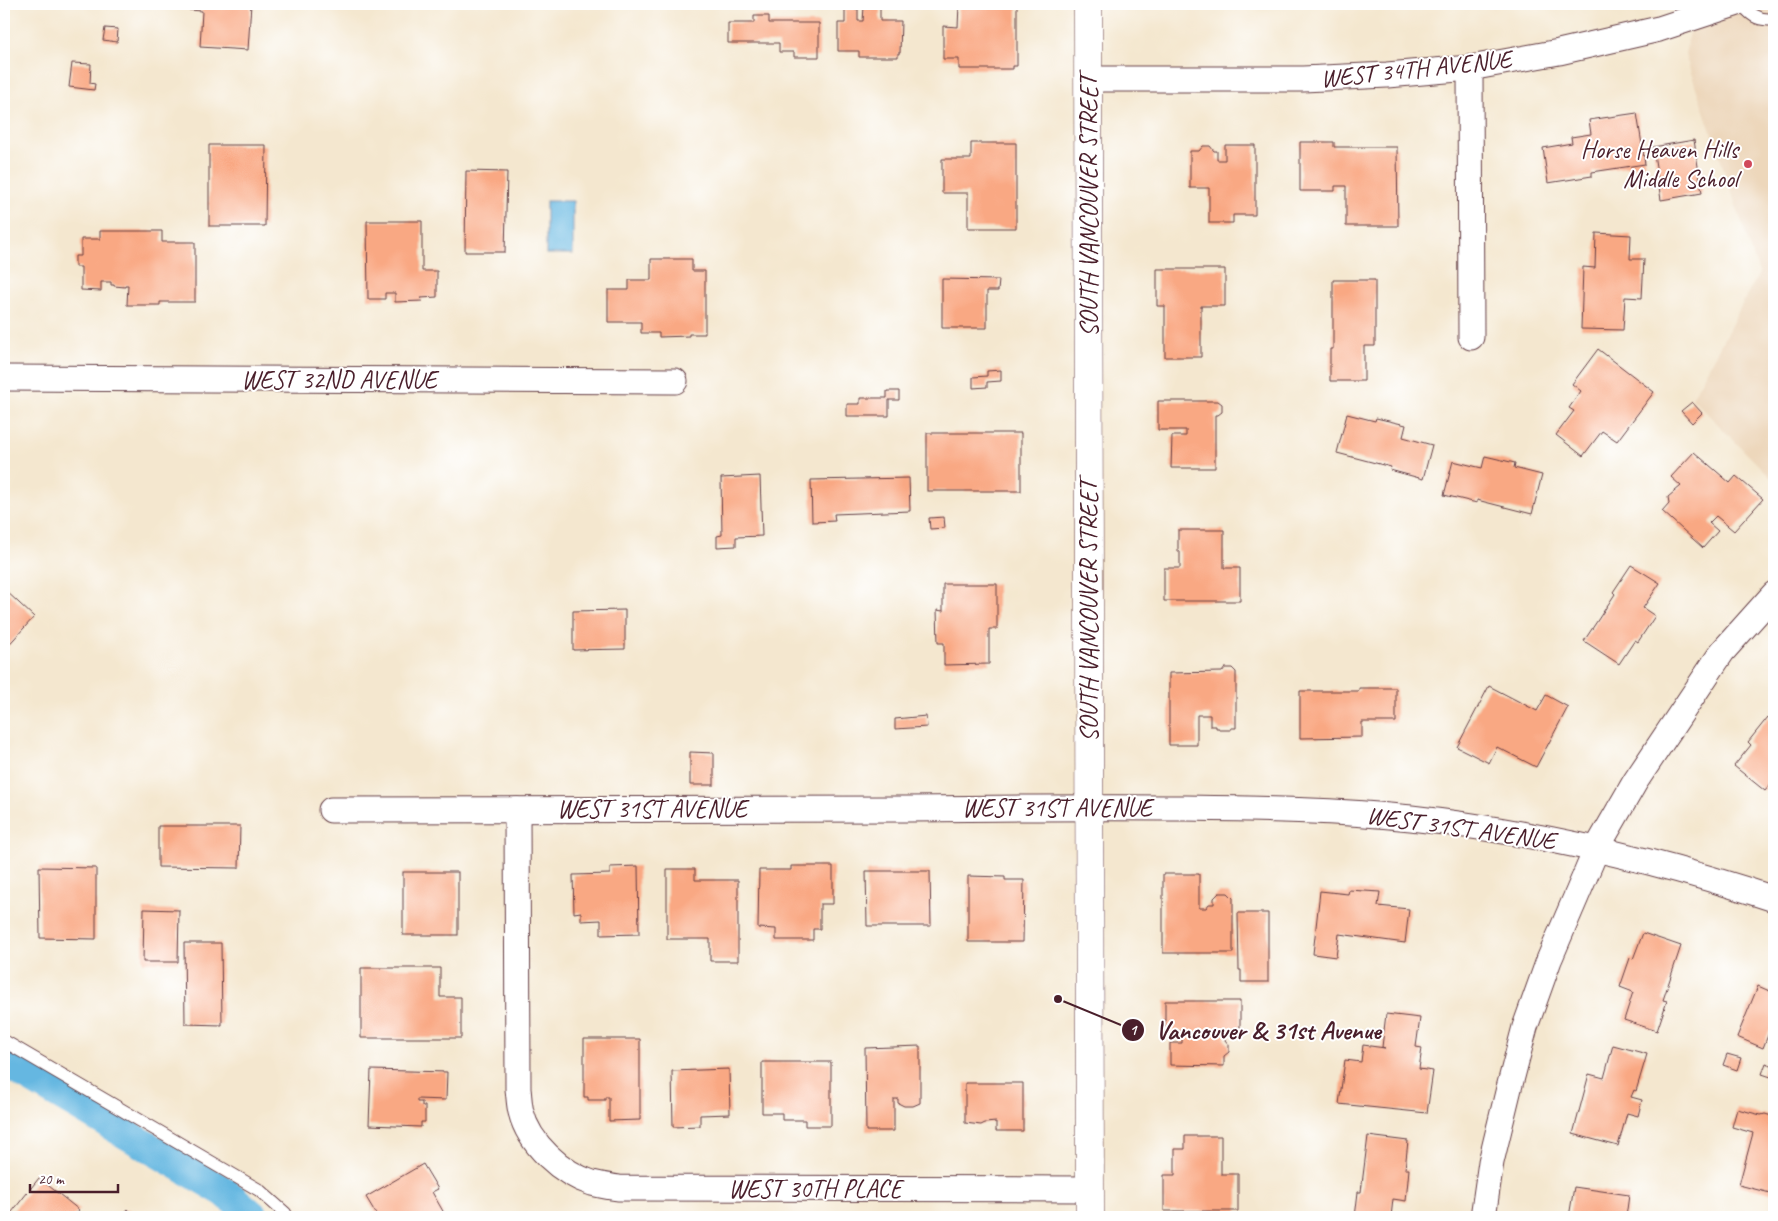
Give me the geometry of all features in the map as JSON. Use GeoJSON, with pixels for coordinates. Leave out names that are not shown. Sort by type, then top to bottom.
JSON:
{"type":"FeatureCollection","features":[{"type":"Feature","properties":{"kind":"street","name":"SOUTH VANCOUVER STREET"},"geometry":{"type":"LineString","coordinates":[[1088,4],[1090,1217]]}},
{"type":"Feature","properties":{"kind":"street","name":"WEST 34TH AVENUE"},"geometry":{"type":"LineString","coordinates":[[1089,79],[1303,79],[1387,75],[1470,68],[1559,52],[1659,29],[1735,4]]}},
{"type":"Feature","properties":{"kind":"street"},"geometry":{"type":"LineString","coordinates":[[1470,68],[1471,337]]}},
{"type":"Feature","properties":{"kind":"street","name":"WEST 32ND AVENUE"},"geometry":{"type":"LineString","coordinates":[[4,378],[675,381]]}},
{"type":"Feature","properties":{"kind":"street"},"geometry":{"type":"LineString","coordinates":[[1483,1217],[1491,1162],[1525,1028],[1549,960],[1597,848],[1635,782],[1722,652],[1774,594]]}},
{"type":"Feature","properties":{"kind":"street","name":"WEST 31ST AVENUE"},"geometry":{"type":"LineString","coordinates":[[331,810],[1089,807],[1250,809],[1401,817],[1506,831],[1597,848],[1706,876],[1774,899]]}},
{"type":"Feature","properties":{"kind":"street","name":"WEST 30TH PLACE"},"geometry":{"type":"LineString","coordinates":[[517,810],[518,1089],[521,1112],[531,1136],[549,1156],[567,1171],[591,1183],[619,1188],[1090,1190]]}},
{"type":"Feature","properties":{"kind":"lane"},"geometry":{"type":"LineString","coordinates":[[1743,4],[1749,13],[1756,18],[1774,19]]}},
{"type":"Feature","properties":{"kind":"lane"},"geometry":{"type":"LineString","coordinates":[[4,1041],[259,1190],[286,1213],[287,1217]]}},
{"type":"Feature","properties":{"kind":"shaded area","name":"Horse Heaven Hills Middle School"},"geometry":{"type":"Polygon","coordinates":[[[1694,4],[1774,4],[1774,481],[1692,398],[1759,273],[1685,55],[1694,4]]]}},
{"type":"Feature","properties":{"kind":"water"},"geometry":{"type":"Polygon","coordinates":[[[546,201],[573,201],[573,254],[546,254],[546,201]]]}},
{"type":"Feature","properties":{"kind":"building"},"geometry":{"type":"Polygon","coordinates":[[[189,4],[251,4],[248,50],[200,47],[202,11],[189,10],[189,4]]]}},
{"type":"Feature","properties":{"kind":"building"},"geometry":{"type":"Polygon","coordinates":[[[959,4],[1017,4],[1017,66],[1013,66],[1013,69],[959,69],[959,59],[943,59],[943,26],[958,27],[959,4]]]}},
{"type":"Feature","properties":{"kind":"building"},"geometry":{"type":"Polygon","coordinates":[[[1354,4],[1386,4],[1386,5],[1354,6],[1354,4]]]}},
{"type":"Feature","properties":{"kind":"building"},"geometry":{"type":"Polygon","coordinates":[[[864,7],[880,7],[880,21],[901,21],[900,53],[898,53],[898,57],[859,57],[859,51],[838,51],[838,23],[845,23],[845,9],[858,9],[858,21],[863,21],[864,7]]]}},
{"type":"Feature","properties":{"kind":"building"},"geometry":{"type":"Polygon","coordinates":[[[754,16],[769,16],[769,23],[819,23],[819,57],[794,57],[794,52],[779,52],[779,43],[728,43],[728,23],[754,23],[754,16]]]}},
{"type":"Feature","properties":{"kind":"building"},"geometry":{"type":"Polygon","coordinates":[[[105,28],[118,29],[117,42],[103,40],[105,28]]]}},
{"type":"Feature","properties":{"kind":"building"},"geometry":{"type":"Polygon","coordinates":[[[72,63],[91,64],[90,83],[95,84],[94,90],[69,87],[72,63]]]}},
{"type":"Feature","properties":{"kind":"building"},"geometry":{"type":"Polygon","coordinates":[[[1637,113],[1645,164],[1592,172],[1592,176],[1548,183],[1543,148],[1572,143],[1571,137],[1591,134],[1589,120],[1637,113]]]}},
{"type":"Feature","properties":{"kind":"building"},"geometry":{"type":"Polygon","coordinates":[[[1694,140],[1702,193],[1661,200],[1653,147],[1694,140]]]}},
{"type":"Feature","properties":{"kind":"building"},"geometry":{"type":"Polygon","coordinates":[[[1300,142],[1334,142],[1334,147],[1397,147],[1398,226],[1346,226],[1346,186],[1335,186],[1335,191],[1300,191],[1300,142]]]}},
{"type":"Feature","properties":{"kind":"building"},"geometry":{"type":"Polygon","coordinates":[[[971,143],[1016,143],[1016,228],[968,228],[968,193],[942,193],[942,159],[971,159],[971,143]]]}},
{"type":"Feature","properties":{"kind":"building"},"geometry":{"type":"Polygon","coordinates":[[[209,145],[266,145],[265,226],[209,226],[209,145]]]}},
{"type":"Feature","properties":{"kind":"building"},"geometry":{"type":"Polygon","coordinates":[[[1225,145],[1255,145],[1255,215],[1233,215],[1233,223],[1209,223],[1209,188],[1190,188],[1190,151],[1199,151],[1203,146],[1210,146],[1214,151],[1217,151],[1217,160],[1225,160],[1225,145]]]}},
{"type":"Feature","properties":{"kind":"building"},"geometry":{"type":"Polygon","coordinates":[[[466,171],[507,172],[505,252],[465,252],[466,171]]]}},
{"type":"Feature","properties":{"kind":"building"},"geometry":{"type":"Polygon","coordinates":[[[367,221],[422,221],[422,271],[437,271],[437,297],[421,298],[422,301],[395,302],[395,293],[385,293],[385,299],[368,299],[367,221]]]}},
{"type":"Feature","properties":{"kind":"building"},"geometry":{"type":"Polygon","coordinates":[[[100,231],[162,231],[162,242],[195,242],[195,302],[160,302],[160,305],[127,305],[128,285],[125,285],[125,287],[114,286],[111,285],[111,282],[101,282],[101,291],[81,290],[81,267],[75,267],[75,256],[81,256],[81,239],[100,239],[100,231]]]}},
{"type":"Feature","properties":{"kind":"building"},"geometry":{"type":"Polygon","coordinates":[[[1596,233],[1631,235],[1630,259],[1644,259],[1642,298],[1625,297],[1623,330],[1581,329],[1583,267],[1595,268],[1596,233]]]}},
{"type":"Feature","properties":{"kind":"building"},"geometry":{"type":"Polygon","coordinates":[[[651,259],[692,259],[692,271],[705,271],[705,334],[659,337],[659,333],[641,333],[641,322],[608,322],[608,290],[629,290],[629,280],[651,280],[651,259]]]}},
{"type":"Feature","properties":{"kind":"building"},"geometry":{"type":"Polygon","coordinates":[[[1157,269],[1225,269],[1225,306],[1201,306],[1201,357],[1165,357],[1165,306],[1157,306],[1157,269]]]}},
{"type":"Feature","properties":{"kind":"building"},"geometry":{"type":"Polygon","coordinates":[[[942,279],[999,280],[998,291],[987,291],[987,328],[942,328],[942,279]]]}},
{"type":"Feature","properties":{"kind":"building"},"geometry":{"type":"Polygon","coordinates":[[[1333,280],[1375,280],[1375,346],[1364,346],[1364,381],[1330,381],[1330,349],[1333,349],[1333,280]]]}},
{"type":"Feature","properties":{"kind":"building"},"geometry":{"type":"Polygon","coordinates":[[[1598,349],[1654,392],[1617,441],[1602,431],[1583,456],[1556,435],[1574,411],[1569,408],[1581,391],[1572,384],[1598,349]]]}},
{"type":"Feature","properties":{"kind":"building"},"geometry":{"type":"Polygon","coordinates":[[[1001,370],[1001,381],[987,382],[987,387],[973,388],[973,377],[987,376],[987,371],[1001,370]]]}},
{"type":"Feature","properties":{"kind":"building"},"geometry":{"type":"Polygon","coordinates":[[[887,391],[899,391],[899,400],[889,400],[889,416],[847,416],[847,404],[860,404],[860,398],[887,398],[887,391]]]}},
{"type":"Feature","properties":{"kind":"building"},"geometry":{"type":"Polygon","coordinates":[[[1158,401],[1218,401],[1222,404],[1222,412],[1215,415],[1215,468],[1171,468],[1172,436],[1186,436],[1186,430],[1158,430],[1158,401]]]}},
{"type":"Feature","properties":{"kind":"building"},"geometry":{"type":"Polygon","coordinates":[[[1692,402],[1702,413],[1692,423],[1681,411],[1692,402]]]}},
{"type":"Feature","properties":{"kind":"building"},"geometry":{"type":"Polygon","coordinates":[[[1347,414],[1375,421],[1376,418],[1406,425],[1403,437],[1432,445],[1423,479],[1390,470],[1391,467],[1337,453],[1347,414]]]}},
{"type":"Feature","properties":{"kind":"building"},"geometry":{"type":"Polygon","coordinates":[[[927,433],[1021,433],[1021,491],[927,491],[927,433]]]}},
{"type":"Feature","properties":{"kind":"building"},"geometry":{"type":"Polygon","coordinates":[[[1694,452],[1730,483],[1736,476],[1763,499],[1734,531],[1716,516],[1709,523],[1718,531],[1703,548],[1662,511],[1669,503],[1668,497],[1681,486],[1671,477],[1694,452]]]}},
{"type":"Feature","properties":{"kind":"building"},"geometry":{"type":"Polygon","coordinates":[[[1485,456],[1515,463],[1514,468],[1542,475],[1532,514],[1477,500],[1477,503],[1444,495],[1453,461],[1482,468],[1485,456]]]}},
{"type":"Feature","properties":{"kind":"building"},"geometry":{"type":"Polygon","coordinates":[[[760,476],[762,536],[736,537],[736,546],[717,547],[717,536],[722,535],[721,478],[760,476]]]}},
{"type":"Feature","properties":{"kind":"building"},"geometry":{"type":"Polygon","coordinates":[[[909,478],[910,511],[834,514],[835,521],[812,522],[811,480],[909,478]]]}},
{"type":"Feature","properties":{"kind":"building"},"geometry":{"type":"Polygon","coordinates":[[[944,517],[945,528],[930,529],[929,518],[944,517]]]}},
{"type":"Feature","properties":{"kind":"building"},"geometry":{"type":"Polygon","coordinates":[[[1178,530],[1224,530],[1224,568],[1240,568],[1240,601],[1164,601],[1164,568],[1180,568],[1178,530]]]}},
{"type":"Feature","properties":{"kind":"building"},"geometry":{"type":"Polygon","coordinates":[[[1631,565],[1660,583],[1643,608],[1655,616],[1638,642],[1635,640],[1619,664],[1584,641],[1615,594],[1613,592],[1631,565]]]}},
{"type":"Feature","properties":{"kind":"building"},"geometry":{"type":"Polygon","coordinates":[[[943,584],[997,584],[997,629],[989,629],[989,664],[944,665],[944,643],[938,643],[937,610],[943,611],[943,584]]]}},
{"type":"Feature","properties":{"kind":"building"},"geometry":{"type":"Polygon","coordinates":[[[4,589],[34,617],[4,650],[4,589]]]}},
{"type":"Feature","properties":{"kind":"building"},"geometry":{"type":"Polygon","coordinates":[[[625,610],[625,649],[573,650],[573,611],[625,610]]]}},
{"type":"Feature","properties":{"kind":"building"},"geometry":{"type":"Polygon","coordinates":[[[1225,668],[1232,668],[1236,672],[1236,728],[1219,730],[1216,726],[1210,726],[1210,715],[1197,715],[1197,745],[1169,745],[1169,673],[1222,672],[1225,668]]]}},
{"type":"Feature","properties":{"kind":"building"},"geometry":{"type":"Polygon","coordinates":[[[1489,686],[1537,711],[1546,695],[1568,707],[1536,767],[1497,747],[1489,763],[1457,747],[1489,686]]]}},
{"type":"Feature","properties":{"kind":"building"},"geometry":{"type":"Polygon","coordinates":[[[1359,688],[1396,688],[1396,722],[1362,722],[1362,737],[1300,738],[1300,691],[1359,691],[1359,688]]]}},
{"type":"Feature","properties":{"kind":"building"},"geometry":{"type":"Polygon","coordinates":[[[926,716],[927,727],[895,729],[895,719],[926,716]]]}},
{"type":"Feature","properties":{"kind":"building"},"geometry":{"type":"Polygon","coordinates":[[[1768,717],[1774,723],[1774,780],[1765,791],[1734,766],[1751,745],[1748,742],[1768,717]]]}},
{"type":"Feature","properties":{"kind":"building"},"geometry":{"type":"Polygon","coordinates":[[[690,752],[714,753],[714,785],[690,785],[690,752]]]}},
{"type":"Feature","properties":{"kind":"building"},"geometry":{"type":"Polygon","coordinates":[[[158,826],[240,826],[239,868],[158,867],[158,826]]]}},
{"type":"Feature","properties":{"kind":"building"},"geometry":{"type":"Polygon","coordinates":[[[638,866],[639,934],[601,935],[601,920],[581,921],[581,912],[574,913],[573,875],[610,874],[610,867],[638,866]]]}},
{"type":"Feature","properties":{"kind":"building"},"geometry":{"type":"Polygon","coordinates":[[[791,866],[833,866],[833,904],[820,904],[820,929],[813,929],[813,940],[776,940],[776,929],[758,928],[759,870],[791,870],[791,866]]]}},
{"type":"Feature","properties":{"kind":"building"},"geometry":{"type":"Polygon","coordinates":[[[39,867],[96,868],[96,939],[40,938],[39,867]]]}},
{"type":"Feature","properties":{"kind":"building"},"geometry":{"type":"Polygon","coordinates":[[[667,869],[695,869],[695,880],[738,880],[738,961],[710,961],[710,939],[667,939],[667,869]]]}},
{"type":"Feature","properties":{"kind":"building"},"geometry":{"type":"Polygon","coordinates":[[[866,871],[930,871],[931,926],[867,926],[866,871]]]}},
{"type":"Feature","properties":{"kind":"building"},"geometry":{"type":"Polygon","coordinates":[[[403,872],[458,872],[458,935],[403,935],[403,872]]]}},
{"type":"Feature","properties":{"kind":"building"},"geometry":{"type":"Polygon","coordinates":[[[1163,874],[1199,874],[1199,908],[1206,908],[1209,904],[1214,904],[1214,898],[1219,893],[1228,893],[1233,898],[1233,953],[1163,953],[1163,874]]]}},
{"type":"Feature","properties":{"kind":"building"},"geometry":{"type":"Polygon","coordinates":[[[968,876],[1005,877],[1005,880],[1024,880],[1023,942],[968,942],[968,876]]]}},
{"type":"Feature","properties":{"kind":"building"},"geometry":{"type":"Polygon","coordinates":[[[1349,890],[1380,892],[1378,906],[1409,909],[1405,943],[1339,934],[1336,957],[1313,954],[1320,891],[1348,894],[1349,890]]]}},
{"type":"Feature","properties":{"kind":"building"},"geometry":{"type":"Polygon","coordinates":[[[144,909],[179,910],[178,962],[143,962],[144,909]]]}},
{"type":"Feature","properties":{"kind":"building"},"geometry":{"type":"Polygon","coordinates":[[[1238,913],[1268,913],[1268,982],[1241,982],[1238,913]]]}},
{"type":"Feature","properties":{"kind":"building"},"geometry":{"type":"Polygon","coordinates":[[[1643,933],[1681,946],[1663,1000],[1667,1001],[1657,1031],[1624,1020],[1633,992],[1620,987],[1630,958],[1633,959],[1643,933]]]}},
{"type":"Feature","properties":{"kind":"building"},"geometry":{"type":"Polygon","coordinates":[[[184,943],[221,943],[222,1025],[185,1024],[184,943]]]}},
{"type":"Feature","properties":{"kind":"building"},"geometry":{"type":"Polygon","coordinates":[[[361,968],[440,968],[440,997],[461,997],[461,1038],[361,1038],[361,968]]]}},
{"type":"Feature","properties":{"kind":"building"},"geometry":{"type":"Polygon","coordinates":[[[1758,986],[1774,993],[1774,1032],[1770,1030],[1763,1048],[1737,1037],[1758,986]]]}},
{"type":"Feature","properties":{"kind":"building"},"geometry":{"type":"Polygon","coordinates":[[[1165,1001],[1240,1001],[1240,1035],[1225,1035],[1225,1040],[1229,1045],[1229,1052],[1224,1056],[1224,1066],[1170,1065],[1170,1043],[1182,1043],[1182,1031],[1165,1034],[1165,1001]]]}},
{"type":"Feature","properties":{"kind":"building"},"geometry":{"type":"Polygon","coordinates":[[[1386,1014],[1420,1018],[1416,1047],[1422,1048],[1419,1069],[1433,1071],[1427,1113],[1339,1104],[1345,1060],[1361,1062],[1363,1045],[1385,1048],[1382,1047],[1386,1014]]]}},
{"type":"Feature","properties":{"kind":"building"},"geometry":{"type":"Polygon","coordinates":[[[584,1039],[640,1039],[640,1120],[609,1121],[609,1097],[605,1097],[605,1100],[588,1100],[588,1097],[584,1097],[584,1039]]]}},
{"type":"Feature","properties":{"kind":"building"},"geometry":{"type":"Polygon","coordinates":[[[1613,1045],[1647,1054],[1636,1091],[1634,1090],[1631,1097],[1642,1100],[1638,1116],[1627,1113],[1618,1146],[1573,1134],[1589,1074],[1604,1078],[1613,1045]]]}},
{"type":"Feature","properties":{"kind":"building"},"geometry":{"type":"Polygon","coordinates":[[[920,1046],[920,1103],[913,1106],[904,1106],[898,1103],[898,1099],[894,1099],[894,1131],[866,1131],[865,1048],[920,1046]]]}},
{"type":"Feature","properties":{"kind":"building"},"geometry":{"type":"Polygon","coordinates":[[[1727,1054],[1741,1058],[1737,1070],[1723,1065],[1727,1054]]]}},
{"type":"Feature","properties":{"kind":"building"},"geometry":{"type":"Polygon","coordinates":[[[762,1062],[831,1062],[831,1126],[805,1126],[805,1120],[782,1120],[782,1113],[762,1113],[762,1062]]]}},
{"type":"Feature","properties":{"kind":"building"},"geometry":{"type":"Polygon","coordinates":[[[1766,1063],[1774,1066],[1774,1078],[1762,1074],[1766,1063]]]}},
{"type":"Feature","properties":{"kind":"building"},"geometry":{"type":"Polygon","coordinates":[[[729,1069],[730,1114],[700,1115],[700,1126],[673,1127],[672,1071],[729,1069]]]}},
{"type":"Feature","properties":{"kind":"building"},"geometry":{"type":"Polygon","coordinates":[[[371,1070],[447,1072],[446,1100],[417,1099],[417,1102],[422,1102],[422,1106],[425,1106],[425,1122],[421,1122],[421,1127],[369,1125],[371,1070]]]}},
{"type":"Feature","properties":{"kind":"building"},"geometry":{"type":"Polygon","coordinates":[[[965,1083],[1023,1083],[1023,1131],[996,1131],[996,1122],[981,1125],[965,1123],[965,1083]]]}},
{"type":"Feature","properties":{"kind":"building"},"geometry":{"type":"Polygon","coordinates":[[[1737,1109],[1761,1115],[1765,1114],[1772,1116],[1774,1119],[1774,1194],[1739,1185],[1753,1133],[1732,1127],[1737,1109]]]}},
{"type":"Feature","properties":{"kind":"building"},"geometry":{"type":"Polygon","coordinates":[[[1185,1136],[1221,1136],[1221,1174],[1238,1174],[1238,1211],[1164,1211],[1164,1175],[1175,1175],[1175,1149],[1185,1149],[1185,1136]]]}},
{"type":"Feature","properties":{"kind":"building"},"geometry":{"type":"Polygon","coordinates":[[[1368,1136],[1408,1141],[1405,1169],[1409,1169],[1406,1201],[1393,1199],[1391,1217],[1355,1217],[1358,1192],[1361,1192],[1368,1136]]]}},
{"type":"Feature","properties":{"kind":"building"},"geometry":{"type":"Polygon","coordinates":[[[423,1164],[438,1189],[432,1192],[444,1213],[440,1215],[442,1217],[378,1217],[366,1197],[423,1164]]]}},
{"type":"Feature","properties":{"kind":"building"},"geometry":{"type":"Polygon","coordinates":[[[39,1178],[79,1210],[73,1217],[8,1217],[39,1178]]]}},
{"type":"Feature","properties":{"kind":"building"},"geometry":{"type":"Polygon","coordinates":[[[1574,1187],[1629,1195],[1626,1217],[1569,1217],[1574,1187]]]}},
{"type":"Feature","properties":{"kind":"building"},"geometry":{"type":"Polygon","coordinates":[[[128,1209],[136,1217],[120,1217],[128,1209]]]}},
{"type":"Feature","properties":{"kind":"waterway"},"geometry":{"type":"LineString","coordinates":[[4,1062],[225,1192],[254,1217]]}},
{"type":"Feature","properties":{"kind":"place","name":"Horse Heaven Hills Middle School"},"geometry":{"type":"Point","coordinates":[1748,164]}},
{"type":"Feature","properties":{"kind":"place","name":"Vancouver & 31st Avenue"},"geometry":{"type":"Point","coordinates":[1058,999]}}]}
